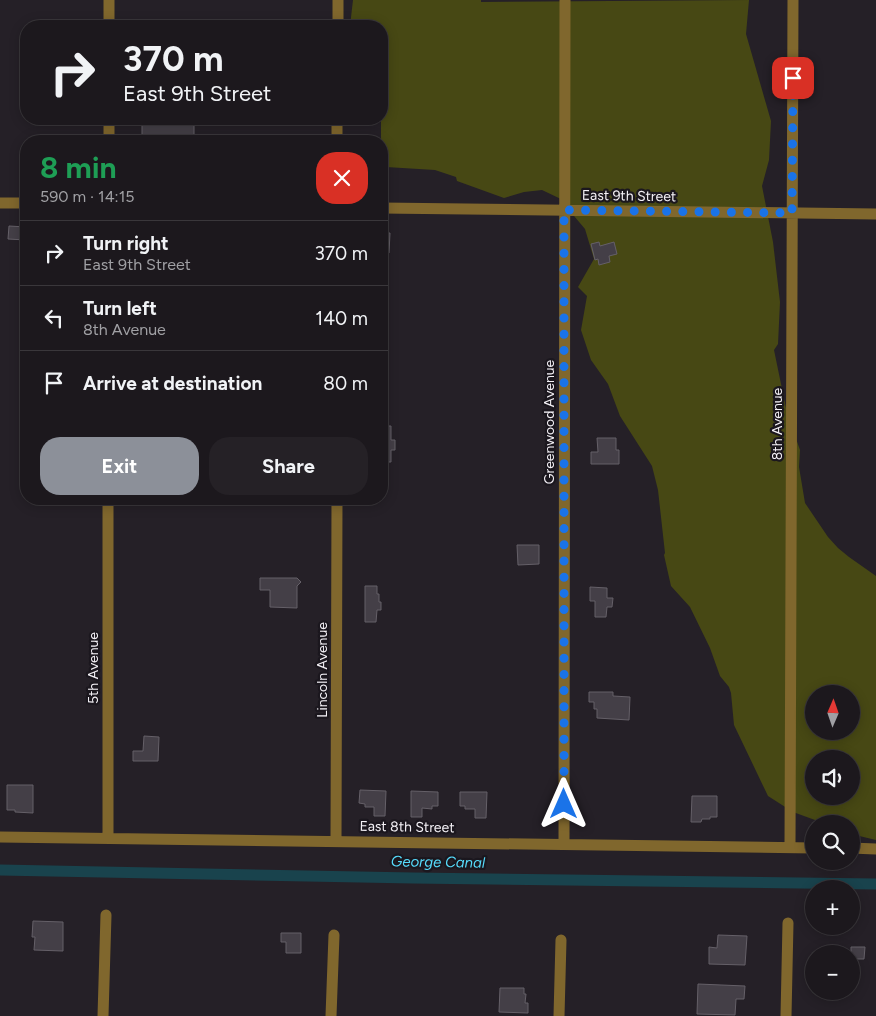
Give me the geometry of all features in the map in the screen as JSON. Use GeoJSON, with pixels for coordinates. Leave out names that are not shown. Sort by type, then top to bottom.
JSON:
{"type":"FeatureCollection","features":[{"type":"Feature","properties":{"kind":"street"},"geometry":{"type":"LineString","coordinates":[[109,0],[109,20]]}},
{"type":"Feature","properties":{"kind":"street"},"geometry":{"type":"LineString","coordinates":[[338,0],[338,20]]}},
{"type":"Feature","properties":{"kind":"street","name":"Greenwood Avenue"},"geometry":{"type":"LineString","coordinates":[[564,844],[565,0]]}},
{"type":"Feature","properties":{"kind":"street","name":"8th Avenue"},"geometry":{"type":"LineString","coordinates":[[790,847],[793,0]]}},
{"type":"Feature","properties":{"kind":"street"},"geometry":{"type":"LineString","coordinates":[[0,203],[20,203]]}},
{"type":"Feature","properties":{"kind":"street","name":"East 9th Street"},"geometry":{"type":"LineString","coordinates":[[388,208],[876,214]]}},
{"type":"Feature","properties":{"kind":"street","name":"5th Avenue"},"geometry":{"type":"LineString","coordinates":[[108,505],[108,838]]}},
{"type":"Feature","properties":{"kind":"street","name":"Lincoln Avenue"},"geometry":{"type":"LineString","coordinates":[[336,841],[337,505]]}},
{"type":"Feature","properties":{"kind":"street","name":"East 8th Street"},"geometry":{"type":"LineString","coordinates":[[0,837],[805,848]]}},
{"type":"Feature","properties":{"kind":"street"},"geometry":{"type":"LineString","coordinates":[[860,848],[876,848]]}},
{"type":"Feature","properties":{"kind":"street"},"geometry":{"type":"LineString","coordinates":[[103,1016],[106,915]]}},
{"type":"Feature","properties":{"kind":"street"},"geometry":{"type":"LineString","coordinates":[[786,1016],[788,923]]}},
{"type":"Feature","properties":{"kind":"street"},"geometry":{"type":"LineString","coordinates":[[331,1016],[334,935]]}},
{"type":"Feature","properties":{"kind":"street"},"geometry":{"type":"LineString","coordinates":[[559,1016],[561,940]]}},
{"type":"Feature","properties":{"kind":"shaded area"},"geometry":{"type":"Polygon","coordinates":[[[353,0],[481,0],[481,2],[749,0],[746,34],[771,121],[769,160],[762,186],[773,242],[780,302],[778,344],[774,350],[787,413],[800,450],[799,467],[805,503],[828,537],[838,548],[876,576],[876,840],[860,836],[860,815],[805,816],[793,812],[768,796],[734,725],[729,687],[720,676],[710,648],[690,607],[671,586],[664,555],[658,490],[652,466],[620,416],[608,384],[591,360],[581,330],[587,296],[578,287],[594,259],[585,229],[563,200],[542,190],[524,192],[504,198],[457,181],[456,177],[435,170],[388,167],[388,135],[381,135],[381,125],[388,125],[388,20],[351,20],[353,0]]]}},
{"type":"Feature","properties":{"kind":"building"},"geometry":{"type":"Polygon","coordinates":[[[142,125],[194,125],[194,135],[142,135],[142,125]]]}},
{"type":"Feature","properties":{"kind":"building"},"geometry":{"type":"Polygon","coordinates":[[[9,226],[20,227],[20,240],[8,239],[9,226]]]}},
{"type":"Feature","properties":{"kind":"building"},"geometry":{"type":"Polygon","coordinates":[[[388,233],[390,233],[389,253],[388,233]]]}},
{"type":"Feature","properties":{"kind":"building"},"geometry":{"type":"Polygon","coordinates":[[[599,242],[600,246],[614,242],[617,254],[609,256],[610,262],[599,265],[598,259],[595,260],[591,244],[599,242]]]}},
{"type":"Feature","properties":{"kind":"building"},"geometry":{"type":"Polygon","coordinates":[[[388,426],[391,426],[391,440],[395,440],[395,450],[391,450],[391,462],[388,462],[388,426]]]}},
{"type":"Feature","properties":{"kind":"building"},"geometry":{"type":"Polygon","coordinates":[[[597,438],[616,438],[616,450],[619,450],[619,464],[591,464],[591,452],[598,452],[597,438]]]}},
{"type":"Feature","properties":{"kind":"building"},"geometry":{"type":"Polygon","coordinates":[[[517,545],[539,545],[539,564],[518,565],[517,545]]]}},
{"type":"Feature","properties":{"kind":"building"},"geometry":{"type":"Polygon","coordinates":[[[260,578],[297,578],[301,582],[297,586],[297,608],[270,607],[270,590],[260,590],[260,578]]]}},
{"type":"Feature","properties":{"kind":"building"},"geometry":{"type":"Polygon","coordinates":[[[365,586],[377,586],[381,610],[377,610],[376,622],[365,622],[365,586]]]}},
{"type":"Feature","properties":{"kind":"building"},"geometry":{"type":"Polygon","coordinates":[[[590,587],[607,588],[607,598],[613,598],[612,607],[607,607],[606,617],[595,617],[595,601],[590,601],[590,587]]]}},
{"type":"Feature","properties":{"kind":"building"},"geometry":{"type":"Polygon","coordinates":[[[589,692],[613,692],[613,696],[630,697],[629,720],[597,718],[597,709],[594,709],[594,702],[589,702],[589,692]]]}},
{"type":"Feature","properties":{"kind":"building"},"geometry":{"type":"Polygon","coordinates":[[[144,736],[159,737],[158,761],[133,761],[133,751],[143,751],[144,736]]]}},
{"type":"Feature","properties":{"kind":"building"},"geometry":{"type":"Polygon","coordinates":[[[7,785],[33,785],[33,813],[7,810],[7,785]]]}},
{"type":"Feature","properties":{"kind":"building"},"geometry":{"type":"Polygon","coordinates":[[[360,790],[386,791],[385,816],[374,816],[374,807],[365,807],[365,804],[359,803],[360,790]]]}},
{"type":"Feature","properties":{"kind":"building"},"geometry":{"type":"Polygon","coordinates":[[[411,791],[438,792],[438,806],[432,806],[432,809],[422,808],[422,817],[411,817],[411,791]]]}},
{"type":"Feature","properties":{"kind":"building"},"geometry":{"type":"Polygon","coordinates":[[[460,792],[487,792],[486,818],[475,818],[475,809],[465,809],[465,806],[460,806],[460,792]]]}},
{"type":"Feature","properties":{"kind":"building"},"geometry":{"type":"Polygon","coordinates":[[[692,796],[717,796],[717,817],[702,819],[701,822],[691,822],[692,796]]]}},
{"type":"Feature","properties":{"kind":"building"},"geometry":{"type":"Polygon","coordinates":[[[33,921],[63,922],[63,951],[34,950],[35,937],[32,937],[33,921]]]}},
{"type":"Feature","properties":{"kind":"building"},"geometry":{"type":"Polygon","coordinates":[[[281,933],[301,933],[301,953],[286,953],[286,942],[281,942],[281,933]]]}},
{"type":"Feature","properties":{"kind":"building"},"geometry":{"type":"Polygon","coordinates":[[[718,935],[747,936],[745,965],[709,964],[709,947],[717,948],[718,935]]]}},
{"type":"Feature","properties":{"kind":"building"},"geometry":{"type":"Polygon","coordinates":[[[860,947],[865,947],[864,959],[860,959],[860,947]]]}},
{"type":"Feature","properties":{"kind":"building"},"geometry":{"type":"Polygon","coordinates":[[[698,984],[745,986],[744,999],[736,999],[735,1015],[697,1014],[698,984]]]}},
{"type":"Feature","properties":{"kind":"building"},"geometry":{"type":"Polygon","coordinates":[[[500,988],[524,988],[524,994],[526,994],[525,1003],[528,1003],[528,1013],[499,1012],[500,988]]]}},
{"type":"Feature","properties":{"kind":"waterway","name":"George Canal"},"geometry":{"type":"LineString","coordinates":[[0,870],[876,884]]}},
{"type":"Feature","properties":{"kind":"route"},"geometry":{"type":"LineString","coordinates":[[564,804],[564,210],[792,213],[793,78]]}}]}
